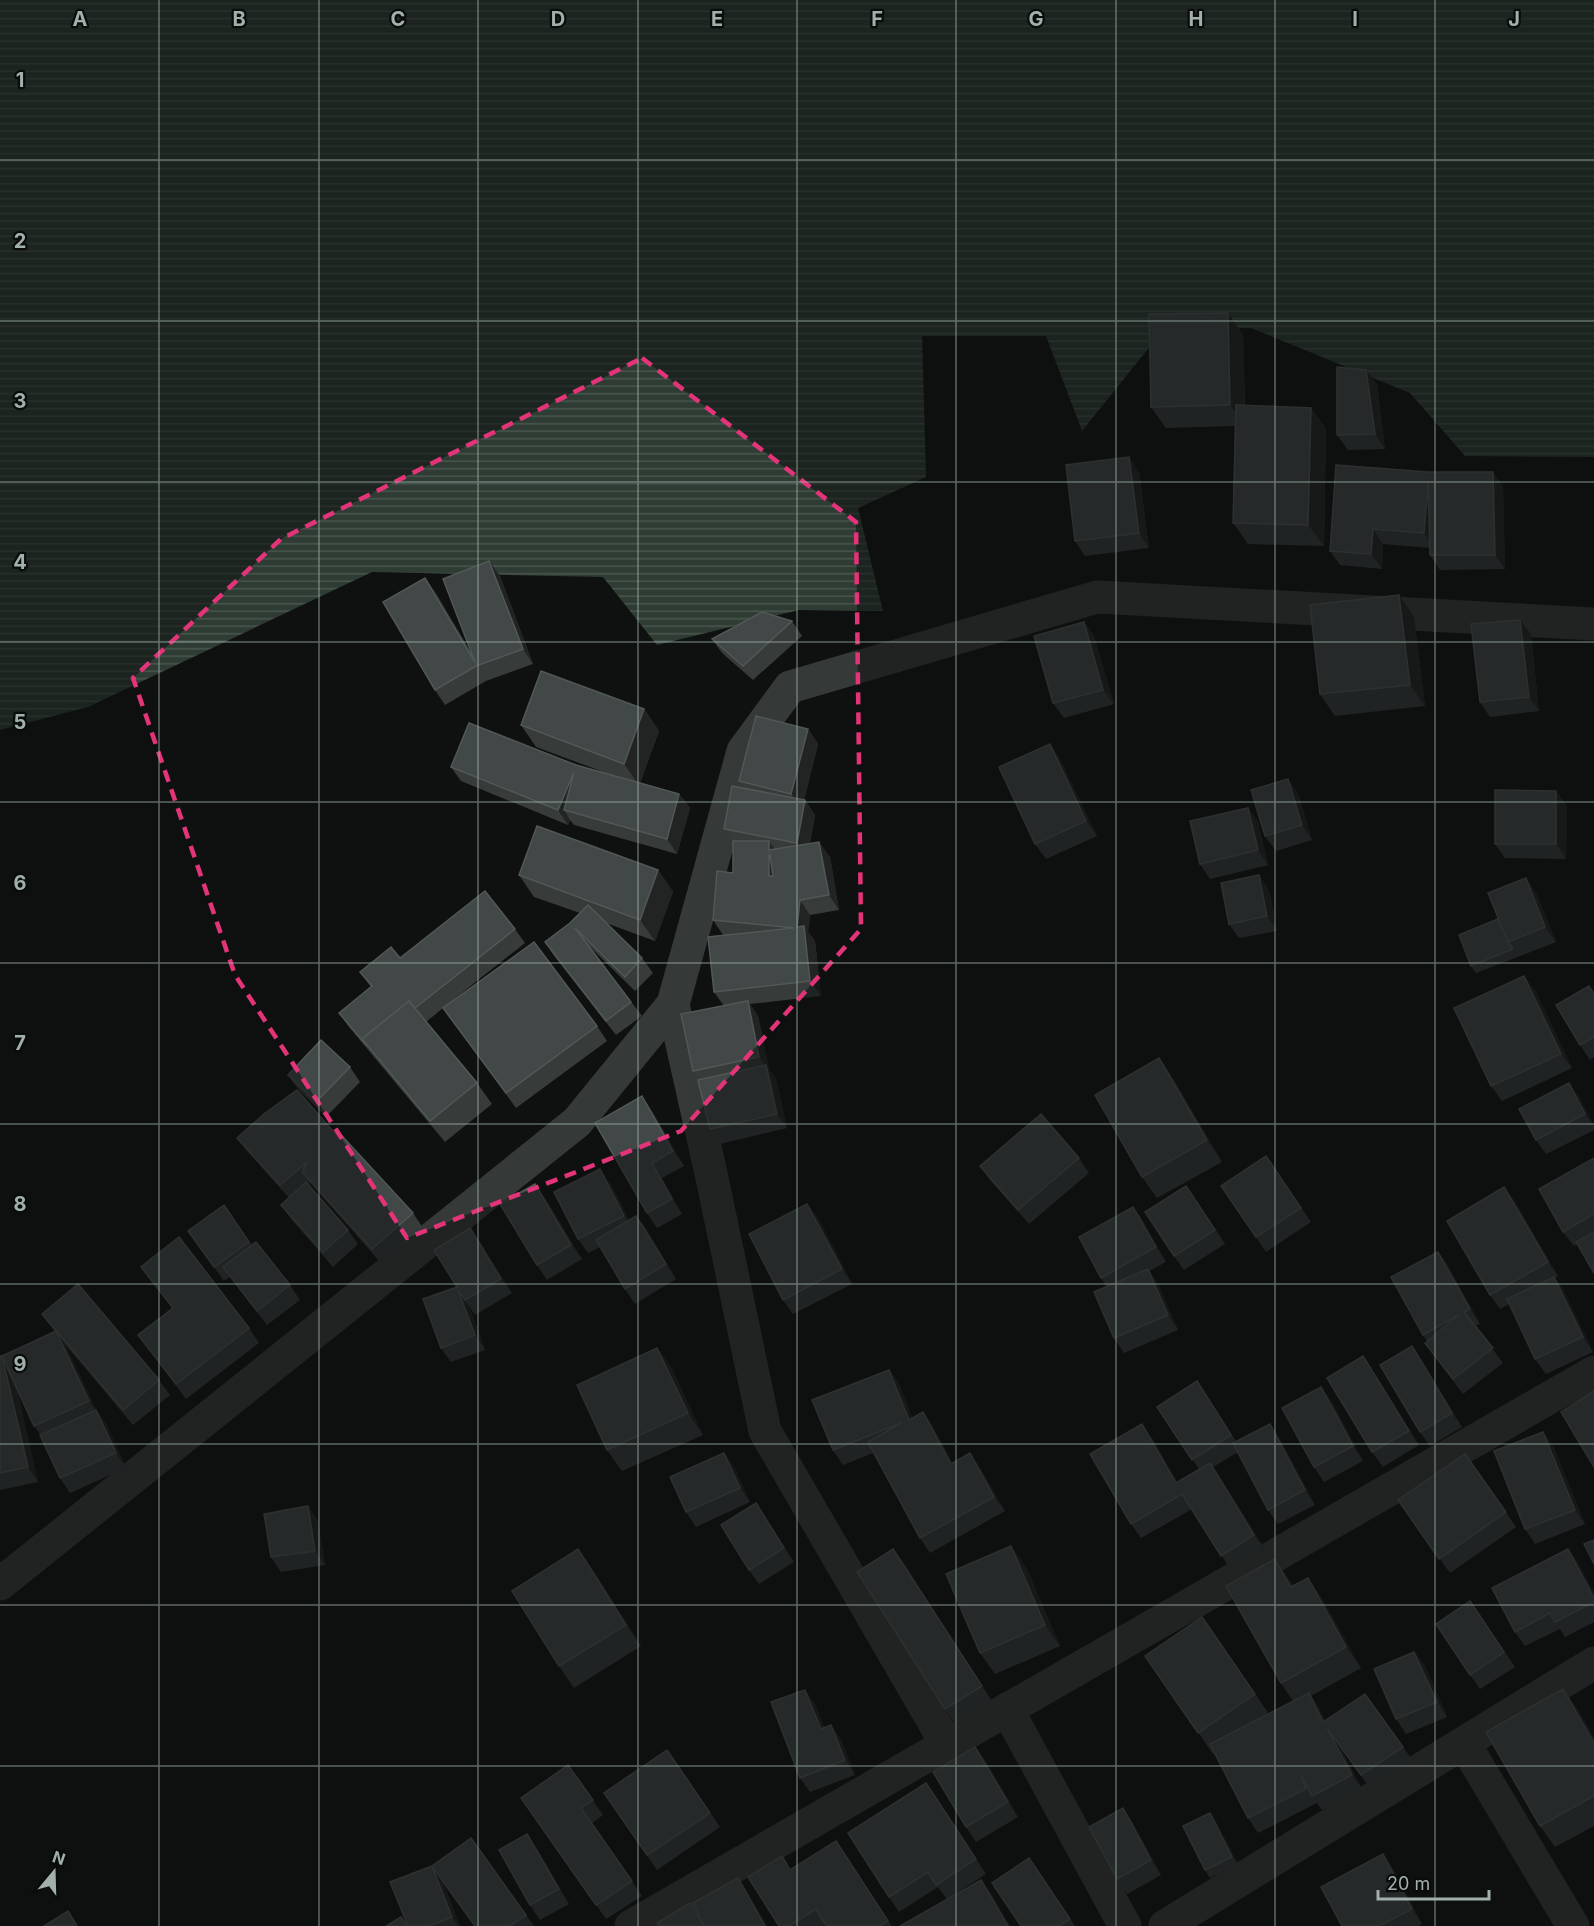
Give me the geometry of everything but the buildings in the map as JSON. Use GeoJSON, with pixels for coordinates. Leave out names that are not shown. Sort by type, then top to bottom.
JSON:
{"type":"FeatureCollection","features":[{"type":"Feature","properties":{"kind":"street"},"geometry":{"type":"LineString","coordinates":[[0,1584],[577,1122],[673,1004],[743,751],[790,687],[1097,597],[1594,624]]}},
{"type":"Feature","properties":{"kind":"street"},"geometry":{"type":"LineString","coordinates":[[673,1004],[765,1431],[947,1745]]}},
{"type":"Feature","properties":{"kind":"street"},"geometry":{"type":"LineString","coordinates":[[631,1926],[1594,1372]]}},
{"type":"Feature","properties":{"kind":"street"},"geometry":{"type":"LineString","coordinates":[[1165,1926],[1594,1663]]}},
{"type":"Feature","properties":{"kind":"street"},"geometry":{"type":"LineString","coordinates":[[1007,1709],[1125,1926]]}},
{"type":"Feature","properties":{"kind":"street"},"geometry":{"type":"LineString","coordinates":[[1464,1743],[1573,1926]]}},
{"type":"Feature","properties":{"kind":"highlighted area"},"geometry":{"type":"Polygon","coordinates":[[[642,358],[856,522],[861,929],[681,1131],[407,1238],[235,975],[133,678],[281,539],[642,358]]]}},
{"type":"Feature","properties":{"kind":"shaded area"},"geometry":{"type":"Polygon","coordinates":[[[0,0],[1594,0],[1594,457],[1465,456],[1410,393],[1251,328],[1164,329],[1082,431],[1046,336],[922,336],[926,477],[858,508],[883,611],[799,610],[657,645],[603,577],[372,572],[88,707],[0,730],[0,0]]]}}]}
